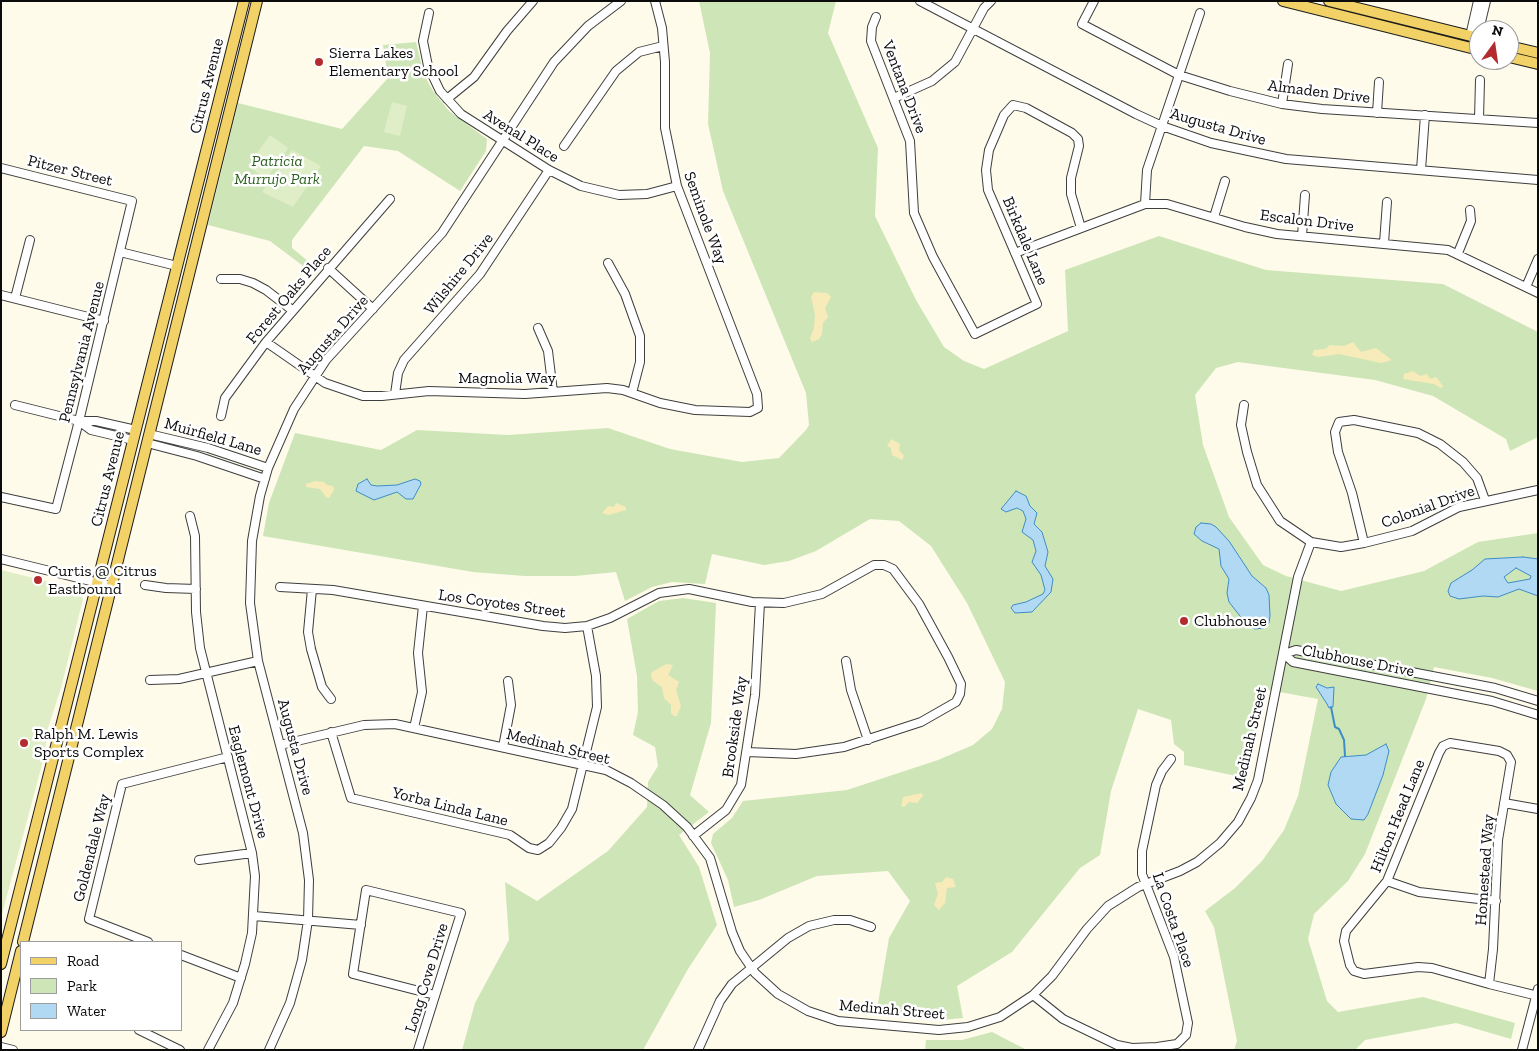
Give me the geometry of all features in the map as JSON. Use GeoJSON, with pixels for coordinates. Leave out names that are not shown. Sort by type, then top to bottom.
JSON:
{"type":"FeatureCollection","features":[{"type":"Feature","properties":{"kind":"main road","name":"Citrus Avenue"},"geometry":{"type":"LineString","coordinates":[[1,964],[244,1]]}},
{"type":"Feature","properties":{"kind":"main road","name":"Citrus Avenue"},"geometry":{"type":"LineString","coordinates":[[23,941],[257,1]]}},
{"type":"Feature","properties":{"kind":"main road"},"geometry":{"type":"LineString","coordinates":[[1283,1],[1469,48]]}},
{"type":"Feature","properties":{"kind":"main road"},"geometry":{"type":"LineString","coordinates":[[1329,1],[1469,33]]}},
{"type":"Feature","properties":{"kind":"main road"},"geometry":{"type":"LineString","coordinates":[[1519,48],[1538,53]]}},
{"type":"Feature","properties":{"kind":"main road"},"geometry":{"type":"LineString","coordinates":[[1519,59],[1538,64]]}},
{"type":"Feature","properties":{"kind":"main road"},"geometry":{"type":"LineString","coordinates":[[135,435],[148,438]]}},
{"type":"Feature","properties":{"kind":"main road"},"geometry":{"type":"LineString","coordinates":[[1,1032],[20,955]]}},
{"type":"Feature","properties":{"kind":"street"},"geometry":{"type":"LineString","coordinates":[[447,99],[474,77],[507,30],[534,1]]}},
{"type":"Feature","properties":{"kind":"street","name":"Augusta Drive"},"geometry":{"type":"LineString","coordinates":[[269,1050],[288,1008],[298,977],[308,920],[307,858],[303,833],[258,661],[252,628],[249,579],[253,532],[268,468],[282,432],[314,377],[339,345],[442,233],[539,83],[564,50],[588,26],[622,1]]}},
{"type":"Feature","properties":{"kind":"street","name":"Seminole Way"},"geometry":{"type":"LineString","coordinates":[[655,1],[663,46],[666,128],[677,186],[754,387],[758,408]]}},
{"type":"Feature","properties":{"kind":"street","name":"Augusta Drive"},"geometry":{"type":"LineString","coordinates":[[920,1],[1162,126],[1211,143],[1257,155],[1306,161],[1538,180]]}},
{"type":"Feature","properties":{"kind":"street"},"geometry":{"type":"LineString","coordinates":[[894,98],[932,81],[955,62],[984,8],[991,1]]}},
{"type":"Feature","properties":{"kind":"street","name":"Almaden Drive"},"geometry":{"type":"LineString","coordinates":[[1094,1],[1082,24],[1179,75],[1230,91],[1282,104],[1377,113],[1538,123]]}},
{"type":"Feature","properties":{"kind":"street"},"geometry":{"type":"LineString","coordinates":[[1477,20],[1478,1]]}},
{"type":"Feature","properties":{"kind":"street"},"geometry":{"type":"LineString","coordinates":[[1481,20],[1486,1]]}},
{"type":"Feature","properties":{"kind":"street","name":"Avenal Place"},"geometry":{"type":"LineString","coordinates":[[428,13],[424,30],[424,54],[433,79],[447,99],[461,114],[549,170],[581,186],[619,195],[647,194],[677,186]]}},
{"type":"Feature","properties":{"kind":"street"},"geometry":{"type":"LineString","coordinates":[[1145,204],[1147,170],[1200,13]]}},
{"type":"Feature","properties":{"kind":"street","name":"Ventana Drive"},"geometry":{"type":"LineString","coordinates":[[876,17],[872,27],[871,41],[910,141],[912,198],[921,233],[975,334],[1037,304]]}},
{"type":"Feature","properties":{"kind":"street"},"geometry":{"type":"LineString","coordinates":[[564,146],[616,71],[639,52],[663,46]]}},
{"type":"Feature","properties":{"kind":"street"},"geometry":{"type":"LineString","coordinates":[[1282,104],[1288,64]]}},
{"type":"Feature","properties":{"kind":"street"},"geometry":{"type":"LineString","coordinates":[[1479,119],[1480,80]]}},
{"type":"Feature","properties":{"kind":"street"},"geometry":{"type":"LineString","coordinates":[[1377,113],[1380,82]]}},
{"type":"Feature","properties":{"kind":"street","name":"Birkdale Lane"},"geometry":{"type":"LineString","coordinates":[[1037,304],[988,190],[986,170],[989,150],[1007,110],[1013,105],[1026,108],[1072,133],[1079,142],[1071,178],[1071,194],[1081,228]]}},
{"type":"Feature","properties":{"kind":"street"},"geometry":{"type":"LineString","coordinates":[[1421,170],[1425,115]]}},
{"type":"Feature","properties":{"kind":"street","name":"Pitzer Street"},"geometry":{"type":"LineString","coordinates":[[1,168],[132,201]]}},
{"type":"Feature","properties":{"kind":"street","name":"Wilshire Drive"},"geometry":{"type":"LineString","coordinates":[[395,394],[398,374],[404,360],[480,274],[549,170]]}},
{"type":"Feature","properties":{"kind":"street"},"geometry":{"type":"LineString","coordinates":[[1214,217],[1225,181]]}},
{"type":"Feature","properties":{"kind":"street"},"geometry":{"type":"LineString","coordinates":[[1302,236],[1305,195]]}},
{"type":"Feature","properties":{"kind":"street","name":"Forest Oaks Place"},"geometry":{"type":"LineString","coordinates":[[221,416],[225,398],[266,342],[328,268],[390,199]]}},
{"type":"Feature","properties":{"kind":"street","name":"Pennsylvania Avenue"},"geometry":{"type":"LineString","coordinates":[[1,497],[56,509],[80,421],[132,201]]}},
{"type":"Feature","properties":{"kind":"street"},"geometry":{"type":"LineString","coordinates":[[1384,243],[1387,202]]}},
{"type":"Feature","properties":{"kind":"street","name":"Escalon Drive"},"geometry":{"type":"LineString","coordinates":[[1015,253],[1145,204],[1174,204],[1262,231],[1433,248],[1458,253],[1538,293]]}},
{"type":"Feature","properties":{"kind":"street"},"geometry":{"type":"LineString","coordinates":[[1458,253],[1471,221],[1470,210]]}},
{"type":"Feature","properties":{"kind":"street"},"geometry":{"type":"LineString","coordinates":[[15,298],[30,240]]}},
{"type":"Feature","properties":{"kind":"street"},"geometry":{"type":"LineString","coordinates":[[120,252],[177,266]]}},
{"type":"Feature","properties":{"kind":"street"},"geometry":{"type":"LineString","coordinates":[[1526,287],[1538,259]]}},
{"type":"Feature","properties":{"kind":"street"},"geometry":{"type":"LineString","coordinates":[[608,263],[625,294],[640,336],[640,362],[632,393]]}},
{"type":"Feature","properties":{"kind":"street"},"geometry":{"type":"LineString","coordinates":[[328,268],[373,309]]}},
{"type":"Feature","properties":{"kind":"street"},"geometry":{"type":"LineString","coordinates":[[221,279],[240,279],[254,283],[292,310]]}},
{"type":"Feature","properties":{"kind":"street"},"geometry":{"type":"LineString","coordinates":[[1,295],[104,321]]}},
{"type":"Feature","properties":{"kind":"street"},"geometry":{"type":"LineString","coordinates":[[538,328],[548,351],[553,392]]}},
{"type":"Feature","properties":{"kind":"street","name":"Magnolia Way"},"geometry":{"type":"LineString","coordinates":[[266,342],[314,377],[330,386],[354,394],[382,396],[429,391],[510,395],[608,388],[632,393],[670,405],[708,412],[750,412],[758,408]]}},
{"type":"Feature","properties":{"kind":"street"},"geometry":{"type":"LineString","coordinates":[[15,405],[80,421],[96,421],[135,435]]}},
{"type":"Feature","properties":{"kind":"street","name":"Colonial Drive"},"geometry":{"type":"LineString","coordinates":[[1244,405],[1242,425],[1247,452],[1257,485],[1280,521],[1311,542],[1341,547],[1364,543],[1412,531],[1459,507],[1538,490]]}},
{"type":"Feature","properties":{"kind":"street"},"geometry":{"type":"LineString","coordinates":[[1364,543],[1352,493],[1338,452],[1335,432],[1339,422],[1354,420],[1400,429],[1418,433],[1440,444],[1464,462],[1477,478],[1485,500]]}},
{"type":"Feature","properties":{"kind":"street","name":"Muirfield Lane"},"geometry":{"type":"LineString","coordinates":[[148,438],[208,448],[268,468]]}},
{"type":"Feature","properties":{"kind":"street","name":"Muirfield Lane"},"geometry":{"type":"LineString","coordinates":[[148,438],[265,479]]}},
{"type":"Feature","properties":{"kind":"street","name":"Eaglemont Drive"},"geometry":{"type":"LineString","coordinates":[[190,516],[196,541],[197,623],[205,674],[252,853],[255,876],[252,933],[241,978],[226,1017],[208,1050]]}},
{"type":"Feature","properties":{"kind":"street","name":"Medinah Street"},"geometry":{"type":"LineString","coordinates":[[280,744],[372,724],[395,724],[606,770],[631,783],[663,805],[693,836],[710,858],[732,932],[750,967],[770,987],[797,1006],[828,1018],[859,1023],[939,1030],[962,1028],[1000,1017],[1033,995],[1057,970],[1101,913],[1123,895],[1197,862],[1226,836],[1243,814],[1258,780],[1298,577],[1311,542]]}},
{"type":"Feature","properties":{"kind":"street"},"geometry":{"type":"LineString","coordinates":[[1,559],[111,586]]}},
{"type":"Feature","properties":{"kind":"street","name":"Los Coyotes Street"},"geometry":{"type":"LineString","coordinates":[[280,587],[333,590],[543,626],[587,626],[610,618],[659,593],[674,590],[703,591],[760,603],[794,602],[814,597],[840,585],[870,566],[884,565],[896,572],[934,627],[959,680],[960,694],[953,705],[937,715],[868,740]]}},
{"type":"Feature","properties":{"kind":"street"},"geometry":{"type":"LineString","coordinates":[[145,585],[196,589]]}},
{"type":"Feature","properties":{"kind":"street"},"geometry":{"type":"LineString","coordinates":[[312,589],[308,632],[322,687],[331,699]]}},
{"type":"Feature","properties":{"kind":"street","name":"Brookside Way"},"geometry":{"type":"LineString","coordinates":[[693,836],[719,816],[732,803],[741,785],[748,752],[756,684],[760,603]]}},
{"type":"Feature","properties":{"kind":"street"},"geometry":{"type":"LineString","coordinates":[[414,728],[422,692],[418,653],[423,606]]}},
{"type":"Feature","properties":{"kind":"street"},"geometry":{"type":"LineString","coordinates":[[582,764],[597,707],[598,691],[587,626]]}},
{"type":"Feature","properties":{"kind":"street","name":"Clubhouse Drive"},"geometry":{"type":"LineString","coordinates":[[1538,701],[1500,689],[1296,650],[1284,654],[1293,662],[1492,701],[1538,715]]}},
{"type":"Feature","properties":{"kind":"street"},"geometry":{"type":"LineString","coordinates":[[150,680],[179,679],[258,661]]}},
{"type":"Feature","properties":{"kind":"street"},"geometry":{"type":"LineString","coordinates":[[748,752],[785,755],[808,753],[844,747],[868,740],[848,680],[846,661]]}},
{"type":"Feature","properties":{"kind":"street"},"geometry":{"type":"LineString","coordinates":[[503,747],[511,706],[508,681]]}},
{"type":"Feature","properties":{"kind":"street","name":"Yorba Linda Lane"},"geometry":{"type":"LineString","coordinates":[[331,732],[351,798],[510,835],[529,848],[538,850],[549,843],[561,828],[572,809],[582,764]]}},
{"type":"Feature","properties":{"kind":"street","name":"Hilton Head Lane"},"geometry":{"type":"LineString","coordinates":[[1489,984],[1425,967],[1368,974],[1357,973],[1350,965],[1344,945],[1344,936],[1349,927],[1387,881],[1439,753],[1446,744],[1458,743],[1499,751],[1510,758]]}},
{"type":"Feature","properties":{"kind":"street","name":"Goldendale Way"},"geometry":{"type":"LineString","coordinates":[[145,941],[89,920],[122,784],[228,757]]}},
{"type":"Feature","properties":{"kind":"street","name":"Homestead Way"},"geometry":{"type":"LineString","coordinates":[[1489,984],[1496,901],[1497,855],[1504,803],[1511,770],[1510,758]]}},
{"type":"Feature","properties":{"kind":"street","name":"La Costa Place"},"geometry":{"type":"LineString","coordinates":[[1033,995],[1063,1019],[1117,1044],[1132,1048],[1157,1048],[1177,1044],[1186,1035],[1188,1023],[1174,957],[1145,884],[1142,859],[1158,778],[1171,759]]}},
{"type":"Feature","properties":{"kind":"street"},"geometry":{"type":"LineString","coordinates":[[1504,803],[1538,809]]}},
{"type":"Feature","properties":{"kind":"street"},"geometry":{"type":"LineString","coordinates":[[199,860],[252,853]]}},
{"type":"Feature","properties":{"kind":"street"},"geometry":{"type":"LineString","coordinates":[[1387,881],[1419,892],[1496,901]]}},
{"type":"Feature","properties":{"kind":"street","name":"Long Cove Drive"},"geometry":{"type":"LineString","coordinates":[[361,925],[366,890],[461,914],[418,1050]]}},
{"type":"Feature","properties":{"kind":"street"},"geometry":{"type":"LineString","coordinates":[[254,916],[361,925],[353,974],[435,995]]}},
{"type":"Feature","properties":{"kind":"street"},"geometry":{"type":"LineString","coordinates":[[698,1050],[724,995],[736,979],[795,933],[818,923],[842,919],[871,927]]}},
{"type":"Feature","properties":{"kind":"street"},"geometry":{"type":"LineString","coordinates":[[182,955],[241,978]]}},
{"type":"Feature","properties":{"kind":"street"},"geometry":{"type":"LineString","coordinates":[[1489,984],[1537,994],[1522,1050]]}},
{"type":"Feature","properties":{"kind":"street"},"geometry":{"type":"LineString","coordinates":[[141,1031],[180,1050]]}},
{"type":"Feature","properties":{"kind":"street"},"geometry":{"type":"LineString","coordinates":[[1,1047],[13,1050]]}},
{"type":"Feature","properties":{"kind":"green space"},"geometry":{"type":"Polygon","coordinates":[[[699,1],[836,1],[828,33],[878,148],[875,216],[916,300],[944,347],[964,361],[984,369],[1068,331],[1065,270],[1159,236],[1266,270],[1443,284],[1538,332],[1538,437],[1510,451],[1506,439],[1433,396],[1375,380],[1238,362],[1216,368],[1195,395],[1203,445],[1229,517],[1263,565],[1286,576],[1341,591],[1424,571],[1478,542],[1538,533],[1538,691],[1492,678],[1434,667],[1426,699],[1365,854],[1348,881],[1314,914],[1308,939],[1327,1001],[1338,1012],[1423,997],[1515,1023],[1511,1039],[1456,1023],[1365,1040],[1355,1050],[1234,1050],[1237,1041],[1214,927],[1205,911],[1235,888],[1262,861],[1284,830],[1298,796],[1318,699],[1263,689],[1246,778],[1184,765],[1184,752],[1174,744],[1171,720],[1138,709],[1111,791],[1100,855],[1080,868],[1012,952],[957,986],[963,1018],[942,1020],[876,1015],[889,938],[910,901],[888,871],[817,876],[759,900],[734,907],[728,880],[711,843],[713,834],[732,818],[743,801],[847,790],[938,760],[973,745],[992,729],[1002,709],[1005,682],[967,603],[931,546],[899,521],[870,519],[816,551],[789,561],[764,565],[712,554],[705,584],[672,582],[652,587],[625,601],[616,572],[575,576],[524,576],[473,572],[263,536],[269,503],[295,433],[381,450],[417,430],[508,435],[608,428],[670,449],[742,462],[779,458],[806,430],[809,425],[806,393],[723,191],[708,124],[710,53],[699,1]]]}},
{"type":"Feature","properties":{"kind":"green space","name":"Patricia Murrujo Park"},"geometry":{"type":"Polygon","coordinates":[[[416,42],[424,75],[433,91],[449,111],[487,139],[486,151],[460,191],[398,151],[364,146],[292,240],[292,248],[319,270],[315,275],[270,241],[208,225],[238,103],[342,129],[388,78],[383,45],[416,42]]]}},
{"type":"Feature","properties":{"kind":"green space"},"geometry":{"type":"Polygon","coordinates":[[[392,102],[407,106],[400,136],[384,132],[392,102]]]}},
{"type":"Feature","properties":{"kind":"green space"},"geometry":{"type":"Polygon","coordinates":[[[270,135],[288,148],[266,179],[248,166],[270,135]]]}},
{"type":"Feature","properties":{"kind":"green space"},"geometry":{"type":"Polygon","coordinates":[[[292,150],[321,166],[293,207],[262,192],[292,150]]]}},
{"type":"Feature","properties":{"kind":"green space","name":"Ralph M. Lewis Sports Complex"},"geometry":{"type":"Polygon","coordinates":[[[1,570],[78,589],[83,599],[61,688],[48,728],[44,757],[1,918],[1,570]]]}},
{"type":"Feature","properties":{"kind":"green space"},"geometry":{"type":"Polygon","coordinates":[[[683,598],[716,603],[711,723],[690,795],[709,812],[679,835],[699,867],[717,925],[688,969],[643,1050],[462,1050],[475,1003],[509,940],[505,882],[537,901],[608,851],[647,807],[648,782],[658,766],[655,747],[633,735],[638,712],[637,676],[627,619],[659,601],[683,598]]]}},
{"type":"Feature","properties":{"kind":"green space"},"geometry":{"type":"Polygon","coordinates":[[[992,1032],[1027,1050],[925,1050],[926,1040],[962,1040],[992,1032]]]}},
{"type":"Feature","properties":{"kind":"sand"},"geometry":{"type":"Polygon","coordinates":[[[814,292],[827,293],[831,297],[825,308],[828,317],[823,323],[822,334],[819,339],[812,342],[810,338],[814,328],[815,315],[811,297],[814,292]]]}},
{"type":"Feature","properties":{"kind":"sand"},"geometry":{"type":"Polygon","coordinates":[[[1353,342],[1361,352],[1376,348],[1392,360],[1381,363],[1339,354],[1318,357],[1312,355],[1314,350],[1325,349],[1330,345],[1344,346],[1353,342]]]}},
{"type":"Feature","properties":{"kind":"sand"},"geometry":{"type":"Polygon","coordinates":[[[1413,371],[1420,376],[1427,374],[1430,379],[1436,377],[1443,386],[1441,388],[1434,384],[1403,379],[1404,374],[1413,371]]]}},
{"type":"Feature","properties":{"kind":"sand"},"geometry":{"type":"Polygon","coordinates":[[[891,439],[900,444],[899,450],[904,456],[902,460],[892,455],[891,448],[887,446],[891,439]]]}},
{"type":"Feature","properties":{"kind":"sand"},"geometry":{"type":"Polygon","coordinates":[[[315,481],[333,486],[334,490],[329,498],[320,489],[306,487],[306,484],[315,481]]]}},
{"type":"Feature","properties":{"kind":"sand"},"geometry":{"type":"Polygon","coordinates":[[[616,503],[626,507],[626,510],[609,515],[602,513],[608,506],[614,507],[616,503]]]}},
{"type":"Feature","properties":{"kind":"sand"},"geometry":{"type":"Polygon","coordinates":[[[666,664],[673,665],[668,675],[679,682],[676,690],[681,706],[677,716],[671,713],[671,705],[664,698],[662,687],[653,681],[651,676],[652,672],[666,664]]]}},
{"type":"Feature","properties":{"kind":"sand"},"geometry":{"type":"Polygon","coordinates":[[[922,793],[923,796],[917,803],[909,802],[904,807],[901,806],[903,797],[922,793]]]}},
{"type":"Feature","properties":{"kind":"sand"},"geometry":{"type":"Polygon","coordinates":[[[946,877],[953,879],[956,887],[947,888],[945,903],[939,910],[934,905],[938,894],[935,883],[942,882],[946,877]]]}},
{"type":"Feature","properties":{"kind":"water"},"geometry":{"type":"Polygon","coordinates":[[[367,479],[371,485],[377,486],[397,485],[415,479],[420,481],[421,484],[413,499],[406,499],[397,492],[374,500],[356,491],[358,484],[367,479]]]}},
{"type":"Feature","properties":{"kind":"water"},"geometry":{"type":"Polygon","coordinates":[[[1016,491],[1026,496],[1030,506],[1037,513],[1034,524],[1042,532],[1048,552],[1045,566],[1053,579],[1051,592],[1032,612],[1015,613],[1011,608],[1013,605],[1026,602],[1043,594],[1045,590],[1041,575],[1032,562],[1036,551],[1033,540],[1022,532],[1026,519],[1023,511],[1017,508],[1006,512],[1001,509],[1016,491]]]}},
{"type":"Feature","properties":{"kind":"water"},"geometry":{"type":"Polygon","coordinates":[[[1201,523],[1211,524],[1216,527],[1229,541],[1252,576],[1266,588],[1269,595],[1270,616],[1269,623],[1264,628],[1255,629],[1247,625],[1229,602],[1227,593],[1229,579],[1221,566],[1219,549],[1202,541],[1194,534],[1196,527],[1201,523]]]}},
{"type":"Feature","properties":{"kind":"water"},"geometry":{"type":"Polygon","coordinates":[[[1523,557],[1538,559],[1538,596],[1519,589],[1498,597],[1483,596],[1459,599],[1450,596],[1448,591],[1451,583],[1485,559],[1523,557]],[[1516,568],[1504,577],[1508,583],[1530,579],[1531,576],[1516,568]]]}},
{"type":"Feature","properties":{"kind":"water"},"geometry":{"type":"Polygon","coordinates":[[[1318,684],[1327,688],[1334,687],[1333,707],[1329,708],[1316,687],[1318,684]]]}},
{"type":"Feature","properties":{"kind":"water"},"geometry":{"type":"Polygon","coordinates":[[[1386,744],[1389,751],[1383,775],[1368,814],[1364,820],[1351,819],[1336,804],[1328,785],[1331,772],[1341,757],[1366,755],[1386,744]]]}},
{"type":"Feature","properties":{"kind":"waterway"},"geometry":{"type":"LineString","coordinates":[[1331,707],[1335,727],[1339,729],[1344,740],[1345,756]]}},
{"type":"Feature","properties":{"kind":"place","name":"Sierra Lakes Elementary School"},"geometry":{"type":"Point","coordinates":[319,62]}},
{"type":"Feature","properties":{"kind":"place","name":"Curtis @ Citrus Eastbound"},"geometry":{"type":"Point","coordinates":[38,580]}},
{"type":"Feature","properties":{"kind":"place","name":"Clubhouse"},"geometry":{"type":"Point","coordinates":[1184,621]}},
{"type":"Feature","properties":{"kind":"place","name":"Ralph M. Lewis Sports Complex"},"geometry":{"type":"Point","coordinates":[24,743]}}]}
